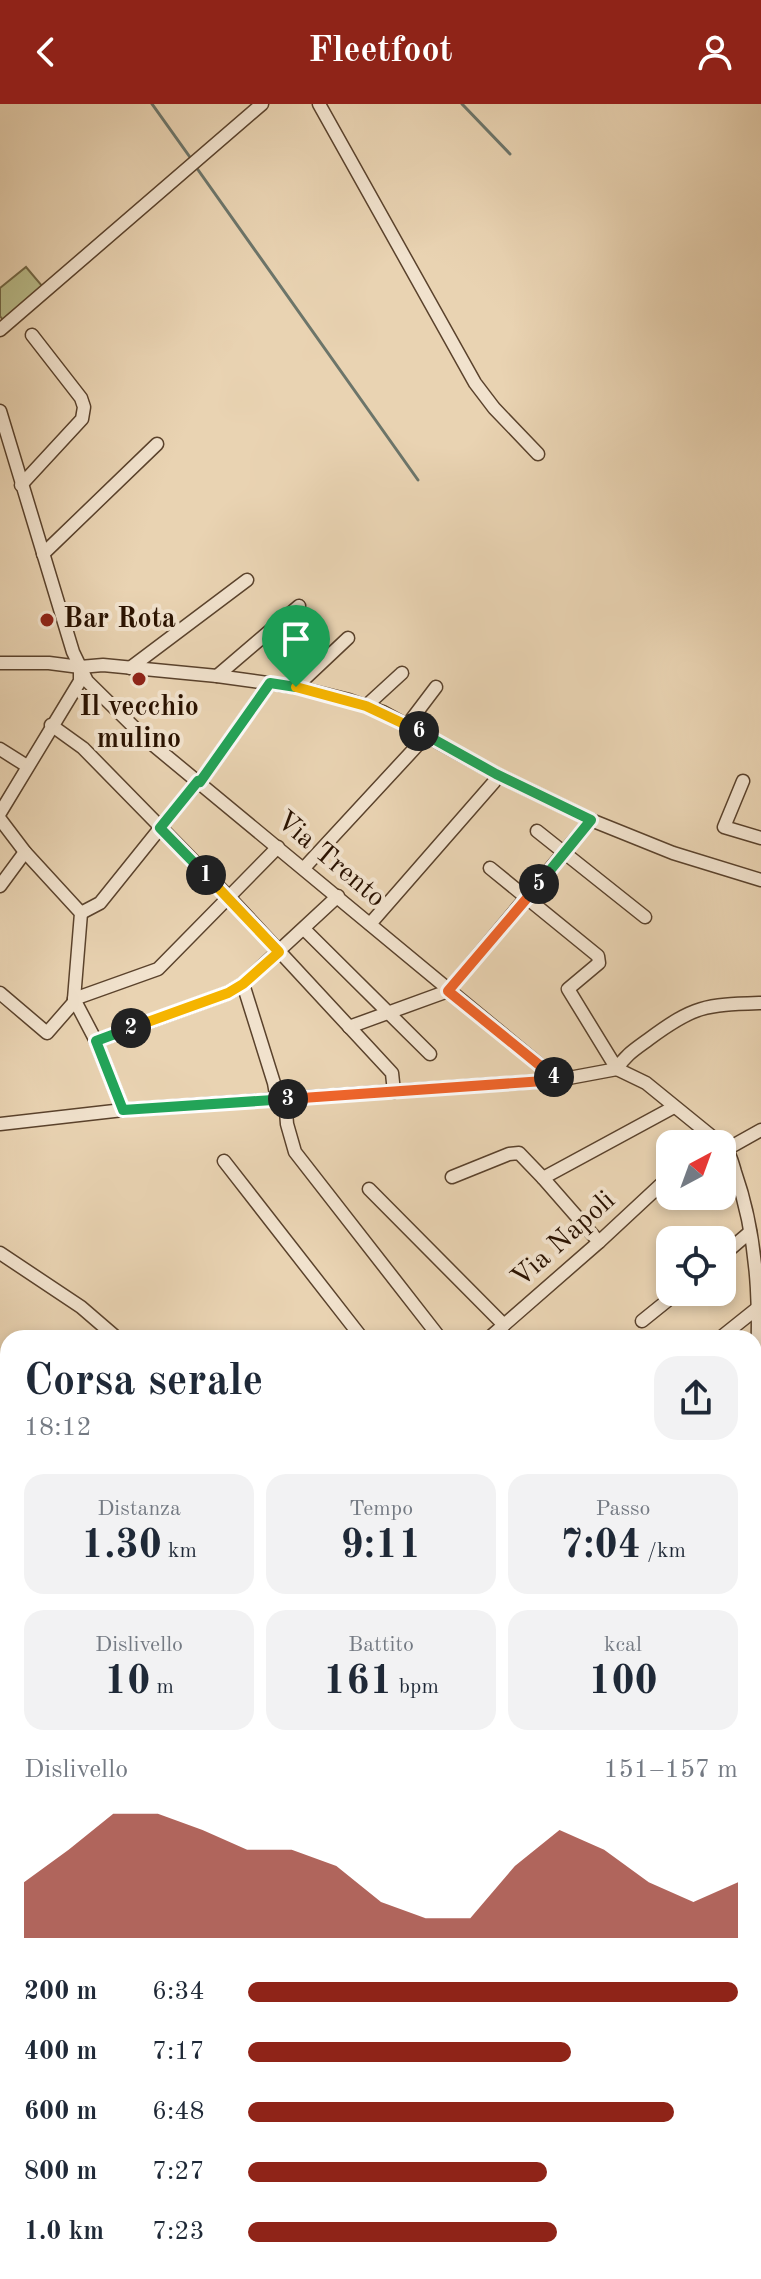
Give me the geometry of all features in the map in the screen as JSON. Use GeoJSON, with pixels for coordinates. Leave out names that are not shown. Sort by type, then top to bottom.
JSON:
{"type":"FeatureCollection","features":[{"type":"Feature","properties":{"kind":"street"},"geometry":{"type":"LineString","coordinates":[[0,330],[262,104]]}},
{"type":"Feature","properties":{"kind":"street"},"geometry":{"type":"LineString","coordinates":[[319,104],[475,383],[538,454]]}},
{"type":"Feature","properties":{"kind":"street"},"geometry":{"type":"LineString","coordinates":[[21,485],[82,419],[84,413],[81,398],[32,335]]}},
{"type":"Feature","properties":{"kind":"street","name":"Via Trento"},"geometry":{"type":"LineString","coordinates":[[0,411],[3,432],[73,652],[87,681],[146,739],[558,1080]]}},
{"type":"Feature","properties":{"kind":"street"},"geometry":{"type":"LineString","coordinates":[[43,554],[157,444]]}},
{"type":"Feature","properties":{"kind":"street"},"geometry":{"type":"LineString","coordinates":[[130,668],[247,580]]}},
{"type":"Feature","properties":{"kind":"street"},"geometry":{"type":"LineString","coordinates":[[217,676],[299,606]]}},
{"type":"Feature","properties":{"kind":"street"},"geometry":{"type":"LineString","coordinates":[[296,687],[348,638]]}},
{"type":"Feature","properties":{"kind":"street"},"geometry":{"type":"LineString","coordinates":[[0,663],[49,663],[80,667],[103,665],[217,676],[296,687],[366,706],[408,724],[496,774],[591,820],[673,853],[761,880]]}},
{"type":"Feature","properties":{"kind":"street"},"geometry":{"type":"LineString","coordinates":[[80,667],[80,681],[51,725],[0,816],[25,852],[81,913],[75,1000],[96,1041],[123,1110]]}},
{"type":"Feature","properties":{"kind":"street"},"geometry":{"type":"LineString","coordinates":[[366,706],[402,673]]}},
{"type":"Feature","properties":{"kind":"street"},"geometry":{"type":"LineString","coordinates":[[81,913],[100,903],[199,781],[270,683]]}},
{"type":"Feature","properties":{"kind":"street"},"geometry":{"type":"LineString","coordinates":[[408,724],[436,687]]}},
{"type":"Feature","properties":{"kind":"street"},"geometry":{"type":"LineString","coordinates":[[51,725],[83,748],[229,897],[392,1073],[394,1092]]}},
{"type":"Feature","properties":{"kind":"street"},"geometry":{"type":"LineString","coordinates":[[304,868],[427,735]]}},
{"type":"Feature","properties":{"kind":"street"},"geometry":{"type":"LineString","coordinates":[[0,749],[27,766]]}},
{"type":"Feature","properties":{"kind":"street"},"geometry":{"type":"LineString","coordinates":[[370,924],[485,793],[496,774]]}},
{"type":"Feature","properties":{"kind":"street"},"geometry":{"type":"LineString","coordinates":[[743,781],[724,827],[761,838]]}},
{"type":"Feature","properties":{"kind":"street"},"geometry":{"type":"LineString","coordinates":[[349,1027],[448,991],[591,820]]}},
{"type":"Feature","properties":{"kind":"street"},"geometry":{"type":"LineString","coordinates":[[537,831],[645,917]]}},
{"type":"Feature","properties":{"kind":"street"},"geometry":{"type":"LineString","coordinates":[[0,993],[47,1033],[75,1000],[158,969],[278,847]]}},
{"type":"Feature","properties":{"kind":"street"},"geometry":{"type":"LineString","coordinates":[[0,886],[25,852]]}},
{"type":"Feature","properties":{"kind":"street"},"geometry":{"type":"LineString","coordinates":[[490,868],[600,959],[568,989],[617,1069],[646,1083],[701,1130]]}},
{"type":"Feature","properties":{"kind":"street"},"geometry":{"type":"LineString","coordinates":[[96,1041],[228,993],[243,984],[338,896]]}},
{"type":"Feature","properties":{"kind":"street"},"geometry":{"type":"LineString","coordinates":[[304,929],[430,1054]]}},
{"type":"Feature","properties":{"kind":"street"},"geometry":{"type":"LineString","coordinates":[[243,984],[295,1152],[434,1330]]}},
{"type":"Feature","properties":{"kind":"street"},"geometry":{"type":"LineString","coordinates":[[0,1124],[123,1110],[558,1080],[617,1069],[624,1058],[681,1016],[715,1005],[761,1003]]}},
{"type":"Feature","properties":{"kind":"street"},"geometry":{"type":"LineString","coordinates":[[543,1178],[674,1107]]}},
{"type":"Feature","properties":{"kind":"street"},"geometry":{"type":"LineString","coordinates":[[736,1138],[761,1130]]}},
{"type":"Feature","properties":{"kind":"street"},"geometry":{"type":"LineString","coordinates":[[452,1177],[509,1154],[519,1153],[599,1242]]}},
{"type":"Feature","properties":{"kind":"street"},"geometry":{"type":"LineString","coordinates":[[224,1161],[356,1330]]}},
{"type":"Feature","properties":{"kind":"street"},"geometry":{"type":"LineString","coordinates":[[736,1182],[742,1194],[750,1232],[760,1306],[760,1330]]}},
{"type":"Feature","properties":{"kind":"street"},"geometry":{"type":"LineString","coordinates":[[369,1189],[504,1325]]}},
{"type":"Feature","properties":{"kind":"street","name":"Via Napoli"},"geometry":{"type":"LineString","coordinates":[[498,1330],[656,1189]]}},
{"type":"Feature","properties":{"kind":"street"},"geometry":{"type":"LineString","coordinates":[[736,1244],[750,1232]]}},
{"type":"Feature","properties":{"kind":"street"},"geometry":{"type":"LineString","coordinates":[[0,1253],[81,1307],[108,1330]]}},
{"type":"Feature","properties":{"kind":"street"},"geometry":{"type":"LineString","coordinates":[[642,1321],[661,1306]]}},
{"type":"Feature","properties":{"kind":"street"},"geometry":{"type":"LineString","coordinates":[[730,1330],[760,1306]]}},
{"type":"Feature","properties":{"kind":"green space"},"geometry":{"type":"Polygon","coordinates":[[[26,267],[43,287],[3,320],[0,316],[0,288],[26,267]]]}},
{"type":"Feature","properties":{"kind":"waterway"},"geometry":{"type":"LineString","coordinates":[[152,104],[192,160]]}},
{"type":"Feature","properties":{"kind":"waterway"},"geometry":{"type":"LineString","coordinates":[[462,104],[510,154]]}},
{"type":"Feature","properties":{"kind":"waterway"},"geometry":{"type":"LineString","coordinates":[[196,167],[418,480]]}},
{"type":"Feature","properties":{"kind":"place","name":"Bar Rota"},"geometry":{"type":"Point","coordinates":[47,620]}},
{"type":"Feature","properties":{"kind":"place","name":"Il vecchio mulino"},"geometry":{"type":"Point","coordinates":[139,679]}},
{"type":"Feature","properties":{"kind":"route"},"geometry":{"type":"LineString","coordinates":[[270,683],[296,687],[383,712],[496,774],[591,820],[448,991],[558,1080],[123,1110],[96,1041],[228,993],[279,952],[160,828],[200,782],[270,683]]}}]}
